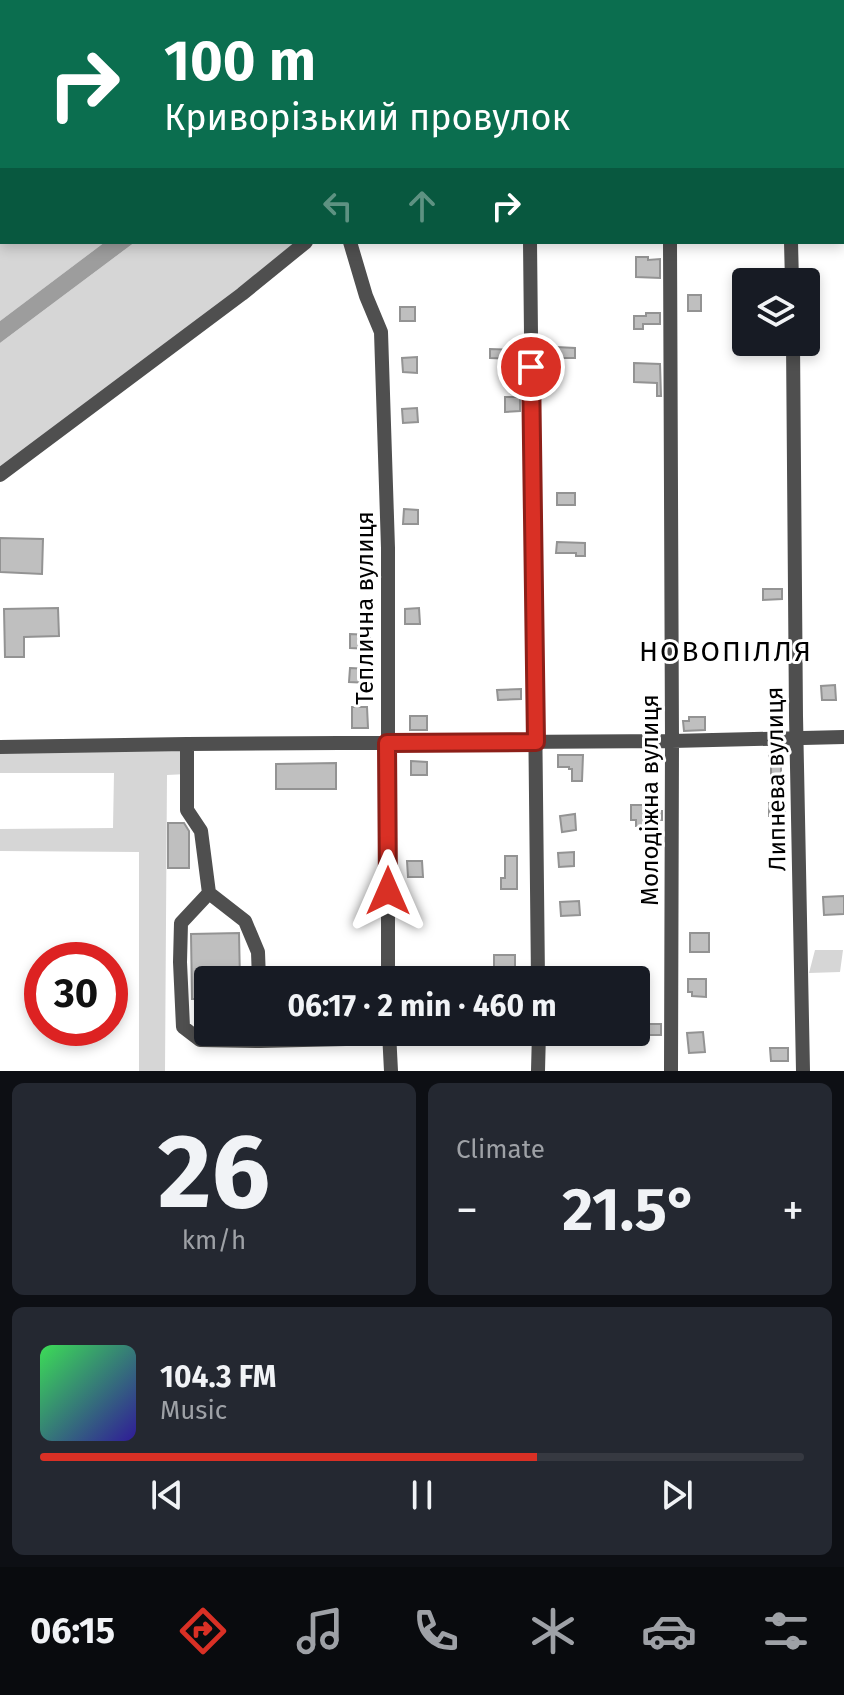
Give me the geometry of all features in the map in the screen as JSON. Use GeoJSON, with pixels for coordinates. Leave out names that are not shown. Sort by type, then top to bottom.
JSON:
{"type":"FeatureCollection","features":[{"type":"Feature","properties":{"kind":"street"},"geometry":{"type":"LineString","coordinates":[[0,475],[242,294],[304,244]]}},
{"type":"Feature","properties":{"kind":"street","name":"Теплична вулиця"},"geometry":{"type":"LineString","coordinates":[[351,244],[366,296],[381,332],[388,534],[388,966]]}},
{"type":"Feature","properties":{"kind":"street"},"geometry":{"type":"LineString","coordinates":[[530,244],[538,966]]}},
{"type":"Feature","properties":{"kind":"street","name":"Молодіжна вулиця"},"geometry":{"type":"LineString","coordinates":[[670,244],[671,1071]]}},
{"type":"Feature","properties":{"kind":"street"},"geometry":{"type":"LineString","coordinates":[[791,244],[792,268]]}},
{"type":"Feature","properties":{"kind":"street","name":"Липнева вулиця"},"geometry":{"type":"LineString","coordinates":[[793,356],[803,1071]]}},
{"type":"Feature","properties":{"kind":"street"},"geometry":{"type":"LineString","coordinates":[[0,747],[844,737]]}},
{"type":"Feature","properties":{"kind":"street"},"geometry":{"type":"LineString","coordinates":[[187,744],[187,810],[201,831],[209,893],[245,921],[258,952],[258,966]]}},
{"type":"Feature","properties":{"kind":"street"},"geometry":{"type":"LineString","coordinates":[[194,1035],[183,1027],[181,923],[209,893]]}},
{"type":"Feature","properties":{"kind":"street"},"geometry":{"type":"LineString","coordinates":[[390,1046],[391,1071]]}},
{"type":"Feature","properties":{"kind":"street"},"geometry":{"type":"LineString","coordinates":[[538,1071],[539,1046]]}},
{"type":"Feature","properties":{"kind":"shaded area"},"geometry":{"type":"Polygon","coordinates":[[[0,244],[102,244],[0,321],[0,244]]]}},
{"type":"Feature","properties":{"kind":"shaded area"},"geometry":{"type":"Polygon","coordinates":[[[102,244],[132,244],[0,343],[0,321],[102,244]]]}},
{"type":"Feature","properties":{"kind":"shaded area"},"geometry":{"type":"Polygon","coordinates":[[[132,244],[303,244],[0,475],[0,343],[132,244]]]}},
{"type":"Feature","properties":{"kind":"shaded area"},"geometry":{"type":"Polygon","coordinates":[[[187,744],[187,774],[167,775],[165,1071],[139,1071],[139,852],[0,851],[0,829],[113,828],[114,773],[0,773],[0,747],[187,744]]]}},
{"type":"Feature","properties":{"kind":"shaded area"},"geometry":{"type":"Polygon","coordinates":[[[815,950],[843,950],[840,972],[809,973],[815,950]]]}},
{"type":"Feature","properties":{"kind":"building"},"geometry":{"type":"Polygon","coordinates":[[[636,257],[660,259],[660,278],[636,277],[636,257]]]}},
{"type":"Feature","properties":{"kind":"building"},"geometry":{"type":"Polygon","coordinates":[[[688,295],[701,295],[701,311],[688,311],[688,295]]]}},
{"type":"Feature","properties":{"kind":"building"},"geometry":{"type":"Polygon","coordinates":[[[400,307],[415,307],[415,321],[400,321],[400,307]]]}},
{"type":"Feature","properties":{"kind":"building"},"geometry":{"type":"Polygon","coordinates":[[[646,313],[660,313],[660,324],[643,324],[643,329],[634,329],[634,316],[646,316],[646,313]]]}},
{"type":"Feature","properties":{"kind":"building"},"geometry":{"type":"Polygon","coordinates":[[[556,347],[575,348],[575,358],[556,358],[556,347]]]}},
{"type":"Feature","properties":{"kind":"building"},"geometry":{"type":"Polygon","coordinates":[[[490,349],[515,350],[514,359],[490,358],[490,349]]]}},
{"type":"Feature","properties":{"kind":"building"},"geometry":{"type":"Polygon","coordinates":[[[417,357],[417,373],[403,372],[402,358],[417,357]]]}},
{"type":"Feature","properties":{"kind":"building"},"geometry":{"type":"Polygon","coordinates":[[[634,363],[660,364],[661,396],[657,396],[657,383],[634,382],[634,363]]]}},
{"type":"Feature","properties":{"kind":"building"},"geometry":{"type":"Polygon","coordinates":[[[505,397],[520,397],[520,411],[505,412],[505,397]]]}},
{"type":"Feature","properties":{"kind":"building"},"geometry":{"type":"Polygon","coordinates":[[[417,408],[418,422],[403,423],[402,409],[417,408]]]}},
{"type":"Feature","properties":{"kind":"building"},"geometry":{"type":"Polygon","coordinates":[[[557,493],[575,493],[575,505],[557,505],[557,493]]]}},
{"type":"Feature","properties":{"kind":"building"},"geometry":{"type":"Polygon","coordinates":[[[404,509],[418,510],[418,524],[403,524],[404,509]]]}},
{"type":"Feature","properties":{"kind":"building"},"geometry":{"type":"Polygon","coordinates":[[[0,538],[43,539],[42,574],[0,572],[0,538]]]}},
{"type":"Feature","properties":{"kind":"building"},"geometry":{"type":"Polygon","coordinates":[[[557,542],[585,543],[585,556],[556,553],[557,542]]]}},
{"type":"Feature","properties":{"kind":"building"},"geometry":{"type":"Polygon","coordinates":[[[763,589],[782,589],[782,599],[763,600],[763,589]]]}},
{"type":"Feature","properties":{"kind":"building"},"geometry":{"type":"Polygon","coordinates":[[[58,608],[59,636],[24,637],[24,657],[5,657],[4,609],[58,608]]]}},
{"type":"Feature","properties":{"kind":"building"},"geometry":{"type":"Polygon","coordinates":[[[419,608],[420,624],[405,624],[405,609],[419,608]]]}},
{"type":"Feature","properties":{"kind":"building"},"geometry":{"type":"Polygon","coordinates":[[[350,634],[370,635],[370,649],[350,648],[350,634]]]}},
{"type":"Feature","properties":{"kind":"building"},"geometry":{"type":"Polygon","coordinates":[[[350,668],[370,669],[369,683],[349,682],[350,668]]]}},
{"type":"Feature","properties":{"kind":"building"},"geometry":{"type":"Polygon","coordinates":[[[835,685],[836,700],[822,700],[821,686],[835,685]]]}},
{"type":"Feature","properties":{"kind":"building"},"geometry":{"type":"Polygon","coordinates":[[[521,689],[521,699],[498,700],[497,690],[521,689]]]}},
{"type":"Feature","properties":{"kind":"building"},"geometry":{"type":"Polygon","coordinates":[[[352,707],[367,707],[368,728],[352,728],[352,707]]]}},
{"type":"Feature","properties":{"kind":"building"},"geometry":{"type":"Polygon","coordinates":[[[410,716],[427,716],[427,730],[410,730],[410,716]]]}},
{"type":"Feature","properties":{"kind":"building"},"geometry":{"type":"Polygon","coordinates":[[[689,717],[705,717],[705,730],[684,731],[683,721],[689,721],[689,717]]]}},
{"type":"Feature","properties":{"kind":"building"},"geometry":{"type":"Polygon","coordinates":[[[781,752],[781,784],[771,784],[769,753],[781,752]]]}},
{"type":"Feature","properties":{"kind":"building"},"geometry":{"type":"Polygon","coordinates":[[[558,755],[583,755],[582,781],[572,781],[572,769],[569,767],[558,767],[558,755]]]}},
{"type":"Feature","properties":{"kind":"building"},"geometry":{"type":"Polygon","coordinates":[[[411,761],[427,762],[427,775],[411,775],[411,761]]]}},
{"type":"Feature","properties":{"kind":"building"},"geometry":{"type":"Polygon","coordinates":[[[336,763],[336,789],[276,789],[276,764],[336,763]]]}},
{"type":"Feature","properties":{"kind":"building"},"geometry":{"type":"Polygon","coordinates":[[[769,803],[784,803],[785,816],[769,816],[769,803]]]}},
{"type":"Feature","properties":{"kind":"building"},"geometry":{"type":"Polygon","coordinates":[[[631,805],[643,805],[643,811],[662,811],[662,820],[643,820],[643,826],[636,826],[636,820],[631,820],[631,805]]]}},
{"type":"Feature","properties":{"kind":"building"},"geometry":{"type":"Polygon","coordinates":[[[575,814],[576,830],[562,832],[560,816],[575,814]]]}},
{"type":"Feature","properties":{"kind":"building"},"geometry":{"type":"Polygon","coordinates":[[[168,823],[184,823],[189,831],[189,868],[168,868],[168,823]]]}},
{"type":"Feature","properties":{"kind":"building"},"geometry":{"type":"Polygon","coordinates":[[[574,852],[574,866],[559,867],[558,853],[574,852]]]}},
{"type":"Feature","properties":{"kind":"building"},"geometry":{"type":"Polygon","coordinates":[[[505,856],[517,856],[517,889],[501,889],[501,878],[505,878],[505,856]]]}},
{"type":"Feature","properties":{"kind":"building"},"geometry":{"type":"Polygon","coordinates":[[[407,861],[422,861],[423,877],[408,877],[407,861]]]}},
{"type":"Feature","properties":{"kind":"building"},"geometry":{"type":"Polygon","coordinates":[[[844,896],[844,914],[824,915],[823,897],[844,896]]]}},
{"type":"Feature","properties":{"kind":"building"},"geometry":{"type":"Polygon","coordinates":[[[579,901],[580,915],[561,916],[560,902],[579,901]]]}},
{"type":"Feature","properties":{"kind":"building"},"geometry":{"type":"Polygon","coordinates":[[[239,933],[240,966],[194,966],[194,999],[192,999],[191,934],[239,933]]]}},
{"type":"Feature","properties":{"kind":"building"},"geometry":{"type":"Polygon","coordinates":[[[690,933],[709,933],[709,952],[690,952],[690,933]]]}},
{"type":"Feature","properties":{"kind":"building"},"geometry":{"type":"Polygon","coordinates":[[[494,955],[515,955],[515,966],[494,966],[494,955]]]}},
{"type":"Feature","properties":{"kind":"building"},"geometry":{"type":"Polygon","coordinates":[[[688,979],[706,979],[706,997],[692,996],[692,992],[688,992],[688,979]]]}},
{"type":"Feature","properties":{"kind":"building"},"geometry":{"type":"Polygon","coordinates":[[[650,1024],[661,1024],[661,1035],[650,1035],[650,1024]]]}},
{"type":"Feature","properties":{"kind":"building"},"geometry":{"type":"Polygon","coordinates":[[[703,1032],[705,1052],[689,1053],[687,1033],[703,1032]]]}},
{"type":"Feature","properties":{"kind":"building"},"geometry":{"type":"Polygon","coordinates":[[[770,1048],[788,1048],[788,1061],[771,1061],[770,1048]]]}},
{"type":"Feature","properties":{"kind":"district","name":"НОВОПІЛЛЯ"},"geometry":{"type":"Point","coordinates":[726,651]}},
{"type":"Feature","properties":{"kind":"route"},"geometry":{"type":"LineString","coordinates":[[388,891],[387,743],[536,742],[531,367]]}}]}
